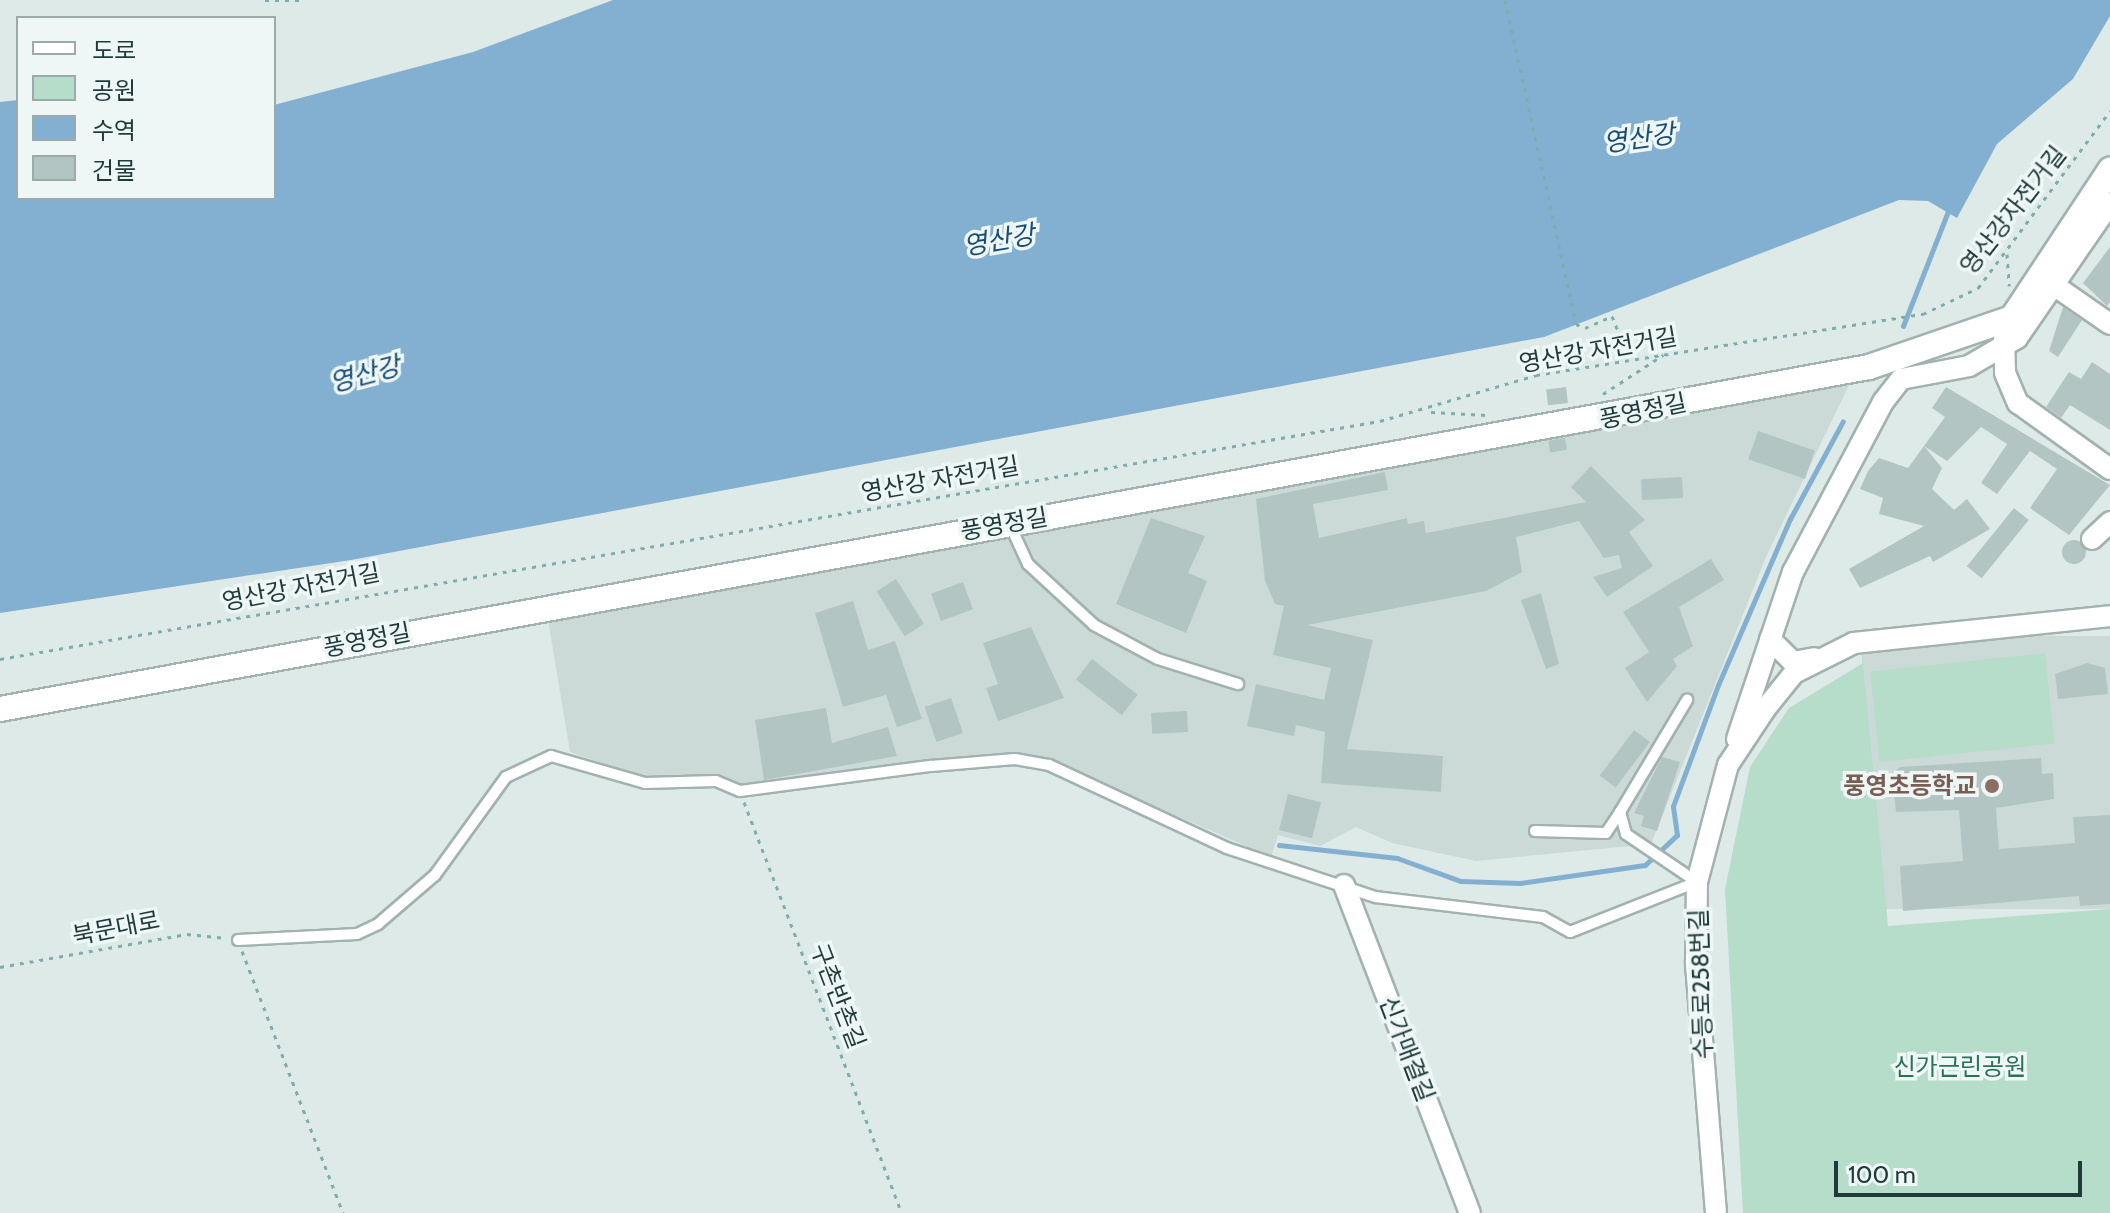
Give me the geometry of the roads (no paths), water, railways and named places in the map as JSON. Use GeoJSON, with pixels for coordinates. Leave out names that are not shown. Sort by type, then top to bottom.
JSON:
{"type":"FeatureCollection","features":[{"type":"Feature","properties":{"kind":"street"},"geometry":{"type":"LineString","coordinates":[[2110,170],[2038,286],[2005,324],[2003,350],[2018,403],[2110,469]]}},
{"type":"Feature","properties":{"kind":"street"},"geometry":{"type":"LineString","coordinates":[[1728,765],[1793,572],[1883,402],[1901,379],[1969,366],[2003,350],[2058,288],[2110,203]]}},
{"type":"Feature","properties":{"kind":"street"},"geometry":{"type":"LineString","coordinates":[[2058,288],[2110,324]]}},
{"type":"Feature","properties":{"kind":"street","name":"풍영정길"},"geometry":{"type":"LineString","coordinates":[[0,709],[1856,370],[2005,324]]}},
{"type":"Feature","properties":{"kind":"street"},"geometry":{"type":"LineString","coordinates":[[2092,539],[2110,522]]}},
{"type":"Feature","properties":{"kind":"street","name":"수등로258번길"},"geometry":{"type":"LineString","coordinates":[[1716,1213],[1696,962],[1697,882],[1728,765],[1794,673],[1815,658],[1854,643],[2110,616]]}},
{"type":"Feature","properties":{"kind":"street"},"geometry":{"type":"LineString","coordinates":[[1770,639],[1793,662],[1815,658]]}},
{"type":"Feature","properties":{"kind":"street","name":"신가매결길"},"geometry":{"type":"LineString","coordinates":[[1344,885],[1470,1213]]}},
{"type":"Feature","properties":{"kind":"lane"},"geometry":{"type":"LineString","coordinates":[[1009,523],[1028,564],[1094,625],[1158,659],[1238,684]]}},
{"type":"Feature","properties":{"kind":"lane"},"geometry":{"type":"LineString","coordinates":[[1535,831],[1606,833],[1687,700]]}},
{"type":"Feature","properties":{"kind":"lane"},"geometry":{"type":"LineString","coordinates":[[238,940],[357,934],[378,924],[435,875],[506,777],[532,761],[569,757],[645,783],[716,781],[740,791],[931,766],[1038,763],[1227,848],[1375,897],[1543,917],[1570,932],[1697,882]]}},
{"type":"Feature","properties":{"kind":"lane"},"geometry":{"type":"LineString","coordinates":[[1620,812],[1626,834],[1645,851],[1697,882]]}},
{"type":"Feature","properties":{"kind":"water","name":"영산강"},"geometry":{"type":"Polygon","coordinates":[[[613,0],[2110,0],[2110,16],[2073,79],[1997,144],[1957,218],[1928,201],[1899,200],[1544,337],[351,560],[0,613],[0,102],[16,100],[16,200],[276,200],[276,104],[473,52],[613,0]]]}},
{"type":"Feature","properties":{"kind":"waterway"},"geometry":{"type":"LineString","coordinates":[[1903,326],[1948,211]]}},
{"type":"Feature","properties":{"kind":"waterway"},"geometry":{"type":"LineString","coordinates":[[1279,845],[1397,858],[1461,881],[1520,883],[1645,865],[1677,835],[1673,806],[1718,685],[1790,519],[1843,421]]}},
{"type":"Feature","properties":{"kind":"place","name":"풍영초등학교"},"geometry":{"type":"Point","coordinates":[1992,786]}},
{"type":"Feature","properties":{"kind":"park label","name":"신가근린공원"},"geometry":{"type":"Point","coordinates":[1960,1067]}}]}
